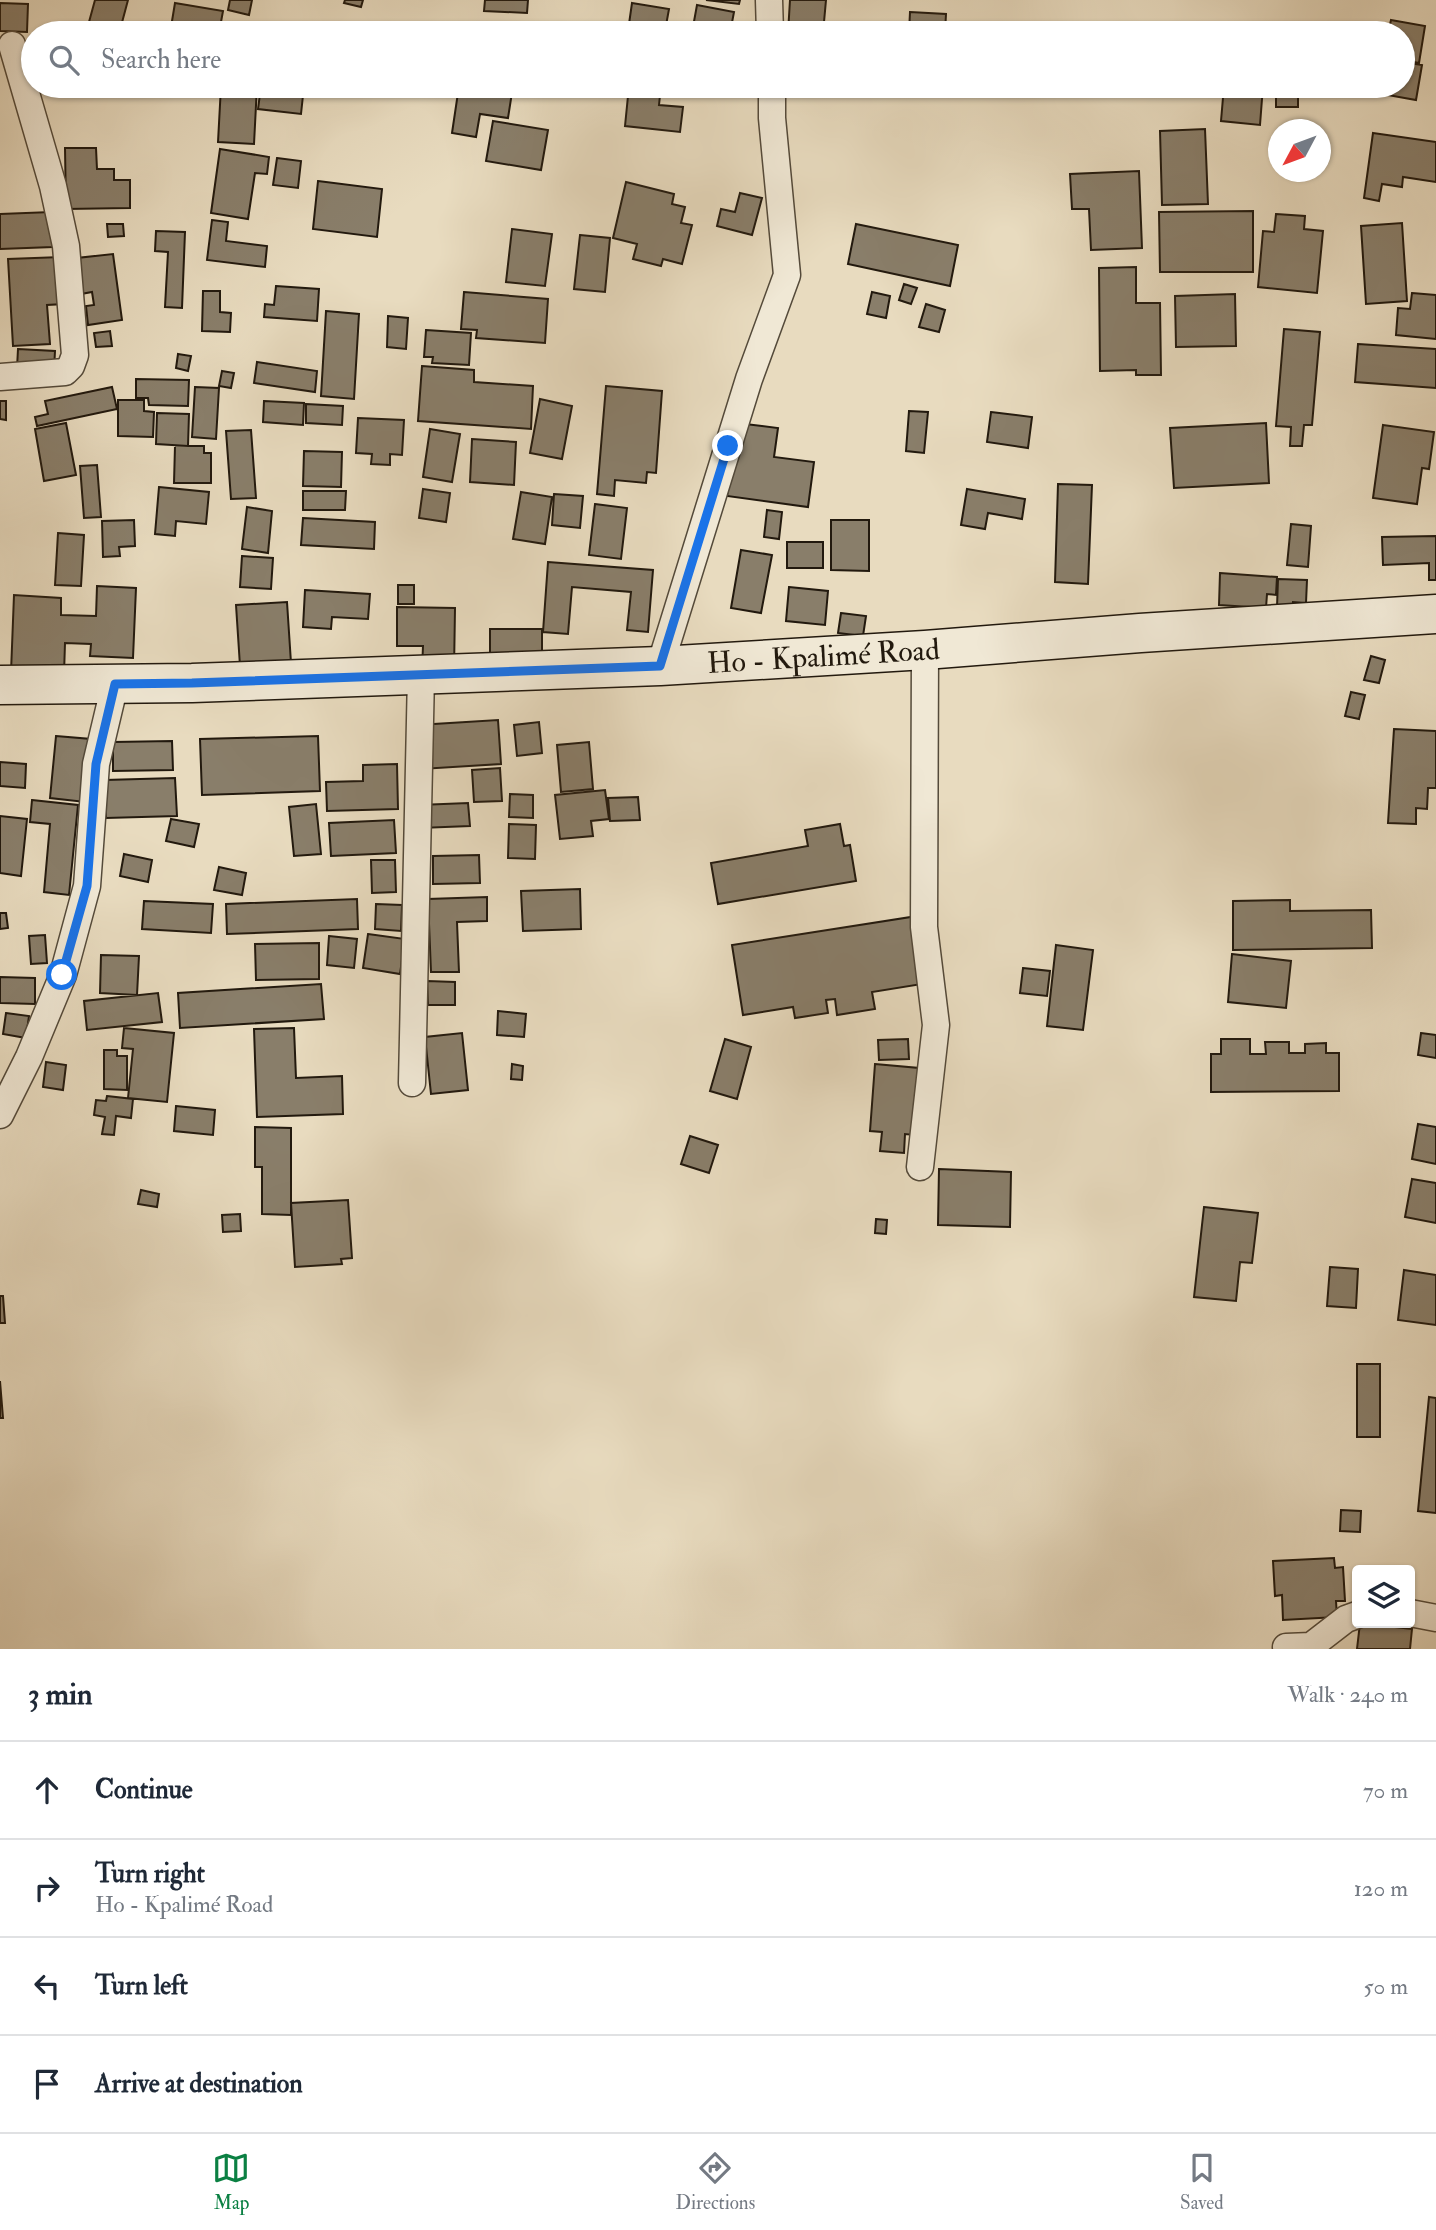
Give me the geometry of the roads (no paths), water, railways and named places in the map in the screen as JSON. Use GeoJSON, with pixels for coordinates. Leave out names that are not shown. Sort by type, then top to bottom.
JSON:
{"type":"FeatureCollection","features":[{"type":"Feature","properties":{"kind":"main road","name":"Ho - Kpalimé Road"},"geometry":{"type":"LineString","coordinates":[[0,685],[115,684],[660,666],[1436,614]]}},
{"type":"Feature","properties":{"kind":"street"},"geometry":{"type":"LineString","coordinates":[[769,0],[770,21]]}},
{"type":"Feature","properties":{"kind":"street"},"geometry":{"type":"LineString","coordinates":[[12,45],[21,76]]}},
{"type":"Feature","properties":{"kind":"street"},"geometry":{"type":"LineString","coordinates":[[0,377],[65,372],[71,366],[75,355],[66,246],[53,186],[27,98]]}},
{"type":"Feature","properties":{"kind":"street"},"geometry":{"type":"LineString","coordinates":[[660,666],[748,379],[787,275],[772,98]]}},
{"type":"Feature","properties":{"kind":"street"},"geometry":{"type":"LineString","coordinates":[[920,1167],[936,1025],[924,927],[925,650]]}},
{"type":"Feature","properties":{"kind":"street"},"geometry":{"type":"LineString","coordinates":[[412,1083],[421,675]]}},
{"type":"Feature","properties":{"kind":"street"},"geometry":{"type":"LineString","coordinates":[[0,1115],[29,1057],[62,975],[87,886],[96,764],[115,684]]}},
{"type":"Feature","properties":{"kind":"street"},"geometry":{"type":"LineString","coordinates":[[1415,1615],[1436,1618]]}},
{"type":"Feature","properties":{"kind":"street"},"geometry":{"type":"LineString","coordinates":[[1286,1647],[1311,1646],[1352,1617]]}}]}
